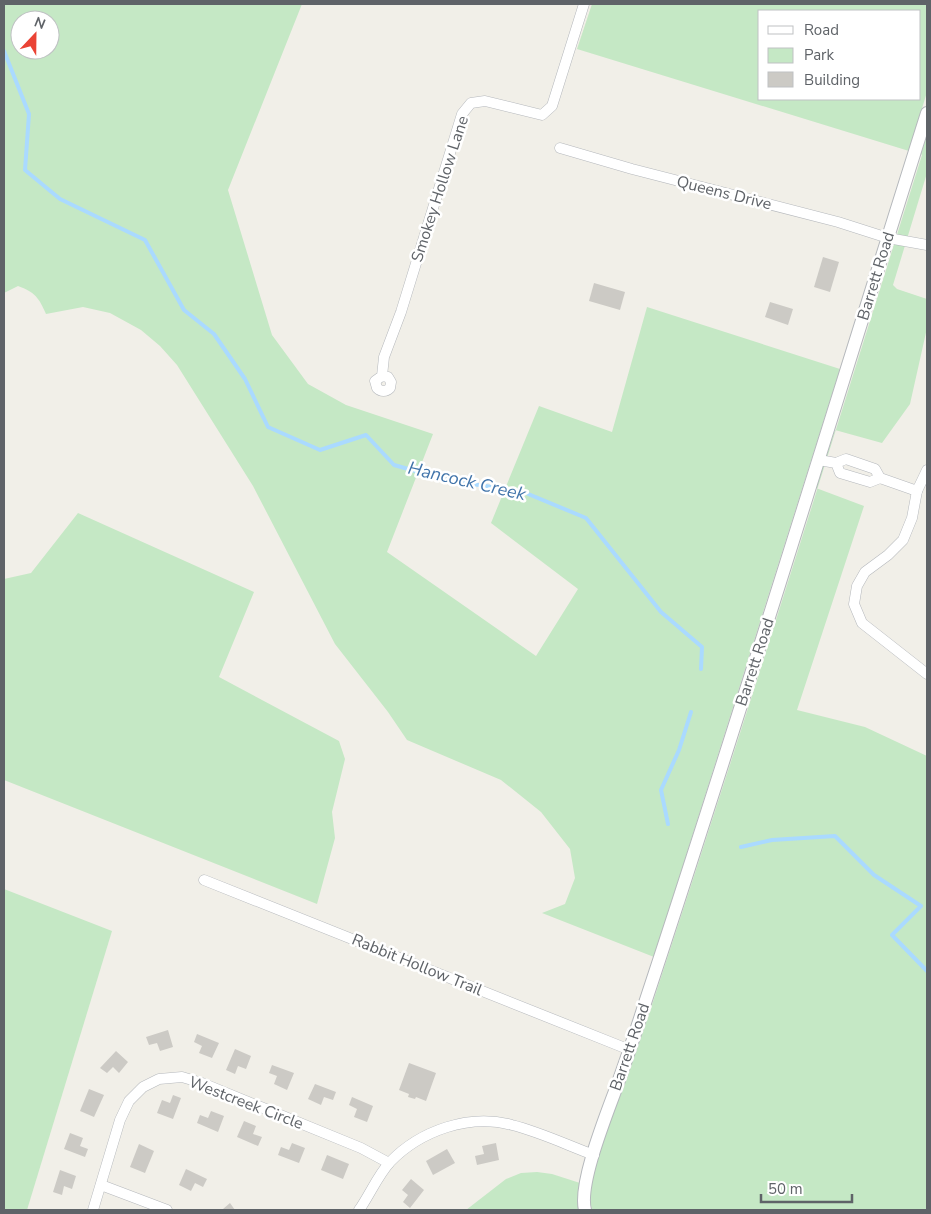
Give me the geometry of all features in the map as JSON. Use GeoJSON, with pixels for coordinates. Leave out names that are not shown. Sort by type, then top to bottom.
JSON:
{"type":"FeatureCollection","features":[{"type":"Feature","properties":{"kind":"street","name":"Smokey Hollow Lane"},"geometry":{"type":"LineString","coordinates":[[382,376],[384,356],[401,312],[462,114],[471,103],[485,101],[542,115],[552,106],[584,4]]}},
{"type":"Feature","properties":{"kind":"street","name":"Barrett Road"},"geometry":{"type":"LineString","coordinates":[[585,1210],[585,1191],[594,1155],[630,1050],[927,113]]}},
{"type":"Feature","properties":{"kind":"street","name":"Queens Drive"},"geometry":{"type":"LineString","coordinates":[[560,148],[632,169],[838,222],[888,238],[927,245]]}},
{"type":"Feature","properties":{"kind":"street"},"geometry":{"type":"LineString","coordinates":[[818,460],[836,463],[846,459],[875,469],[880,478]]}},
{"type":"Feature","properties":{"kind":"street"},"geometry":{"type":"LineString","coordinates":[[836,463],[840,473],[870,482],[880,478],[918,491]]}},
{"type":"Feature","properties":{"kind":"street"},"geometry":{"type":"LineString","coordinates":[[927,470],[918,491],[912,518],[903,540],[888,555],[865,572],[857,586],[854,604],[862,623],[927,674]]}},
{"type":"Feature","properties":{"kind":"street","name":"Rabbit Hollow Trail"},"geometry":{"type":"LineString","coordinates":[[204,880],[630,1050]]}},
{"type":"Feature","properties":{"kind":"street","name":"Westcreek Circle"},"geometry":{"type":"LineString","coordinates":[[93,1210],[120,1120],[129,1101],[142,1087],[159,1078],[182,1078],[202,1083],[361,1148],[389,1163]]}},
{"type":"Feature","properties":{"kind":"street"},"geometry":{"type":"LineString","coordinates":[[359,1210],[389,1163],[414,1143],[450,1126],[469,1122],[511,1124],[594,1155]]}},
{"type":"Feature","properties":{"kind":"street"},"geometry":{"type":"LineString","coordinates":[[101,1185],[167,1210]]}},
{"type":"Feature","properties":{"kind":"green space"},"geometry":{"type":"Polygon","coordinates":[[[4,4],[302,4],[228,190],[272,335],[308,384],[346,405],[433,434],[387,552],[536,656],[578,589],[491,523],[539,406],[612,432],[647,307],[840,369],[654,957],[542,913],[565,904],[575,878],[570,849],[541,812],[501,780],[407,740],[388,712],[335,644],[253,486],[177,365],[160,346],[141,330],[110,313],[83,307],[46,314],[36,296],[18,286],[4,293],[4,4]]]}},
{"type":"Feature","properties":{"kind":"green space"},"geometry":{"type":"Polygon","coordinates":[[[592,4],[927,4],[927,92],[909,151],[577,49],[592,4]]]}},
{"type":"Feature","properties":{"kind":"green space"},"geometry":{"type":"Polygon","coordinates":[[[927,134],[927,173],[893,285],[897,289],[927,299],[927,328],[910,404],[882,443],[836,430],[927,134]]]}},
{"type":"Feature","properties":{"kind":"green space"},"geometry":{"type":"Polygon","coordinates":[[[836,430],[821,478],[816,488],[836,430]]]}},
{"type":"Feature","properties":{"kind":"green space"},"geometry":{"type":"Polygon","coordinates":[[[817,489],[864,506],[797,710],[865,727],[927,756],[927,1210],[592,1210],[592,1183],[601,1149],[649,1014],[817,489]]]}},
{"type":"Feature","properties":{"kind":"green space"},"geometry":{"type":"Polygon","coordinates":[[[78,513],[254,592],[219,677],[339,741],[345,759],[332,812],[335,838],[317,904],[4,780],[4,579],[31,573],[78,513]]]}},
{"type":"Feature","properties":{"kind":"green space"},"geometry":{"type":"Polygon","coordinates":[[[4,889],[112,931],[27,1210],[4,1210],[4,889]]]}},
{"type":"Feature","properties":{"kind":"green space"},"geometry":{"type":"Polygon","coordinates":[[[537,1172],[552,1174],[580,1183],[578,1210],[466,1210],[506,1179],[521,1173],[537,1172]]]}},
{"type":"Feature","properties":{"kind":"building"},"geometry":{"type":"Polygon","coordinates":[[[823,257],[839,262],[830,292],[814,287],[823,257]]]}},
{"type":"Feature","properties":{"kind":"building"},"geometry":{"type":"Polygon","coordinates":[[[594,283],[625,292],[620,310],[589,301],[594,283]]]}},
{"type":"Feature","properties":{"kind":"building"},"geometry":{"type":"Polygon","coordinates":[[[770,302],[793,309],[788,325],[765,317],[770,302]]]}},
{"type":"Feature","properties":{"kind":"building"},"geometry":{"type":"Polygon","coordinates":[[[168,1030],[173,1047],[160,1051],[157,1043],[149,1045],[146,1037],[168,1030]]]}},
{"type":"Feature","properties":{"kind":"building"},"geometry":{"type":"Polygon","coordinates":[[[197,1034],[219,1043],[212,1058],[199,1053],[202,1046],[194,1042],[197,1034]]]}},
{"type":"Feature","properties":{"kind":"building"},"geometry":{"type":"Polygon","coordinates":[[[235,1049],[251,1056],[246,1069],[238,1066],[235,1074],[226,1070],[235,1049]]]}},
{"type":"Feature","properties":{"kind":"building"},"geometry":{"type":"Polygon","coordinates":[[[116,1051],[128,1062],[119,1073],[113,1067],[107,1073],[100,1068],[116,1051]]]}},
{"type":"Feature","properties":{"kind":"building"},"geometry":{"type":"Polygon","coordinates":[[[409,1063],[436,1073],[426,1101],[416,1097],[415,1099],[408,1097],[409,1094],[399,1090],[409,1063]]]}},
{"type":"Feature","properties":{"kind":"building"},"geometry":{"type":"Polygon","coordinates":[[[272,1065],[294,1073],[287,1090],[274,1084],[277,1076],[269,1073],[272,1065]]]}},
{"type":"Feature","properties":{"kind":"building"},"geometry":{"type":"Polygon","coordinates":[[[315,1084],[336,1092],[333,1100],[324,1097],[321,1105],[308,1099],[315,1084]]]}},
{"type":"Feature","properties":{"kind":"building"},"geometry":{"type":"Polygon","coordinates":[[[89,1089],[104,1095],[94,1117],[80,1111],[89,1089]]]}},
{"type":"Feature","properties":{"kind":"building"},"geometry":{"type":"Polygon","coordinates":[[[173,1095],[181,1098],[173,1119],[157,1113],[162,1100],[170,1103],[173,1095]]]}},
{"type":"Feature","properties":{"kind":"building"},"geometry":{"type":"Polygon","coordinates":[[[352,1097],[373,1106],[367,1122],[354,1117],[357,1109],[349,1105],[352,1097]]]}},
{"type":"Feature","properties":{"kind":"building"},"geometry":{"type":"Polygon","coordinates":[[[211,1111],[224,1116],[218,1132],[197,1123],[200,1115],[208,1118],[211,1111]]]}},
{"type":"Feature","properties":{"kind":"building"},"geometry":{"type":"Polygon","coordinates":[[[244,1121],[256,1126],[253,1134],[262,1137],[258,1146],[237,1137],[244,1121]]]}},
{"type":"Feature","properties":{"kind":"building"},"geometry":{"type":"Polygon","coordinates":[[[70,1133],[83,1138],[80,1146],[88,1149],[85,1157],[64,1149],[70,1133]]]}},
{"type":"Feature","properties":{"kind":"building"},"geometry":{"type":"Polygon","coordinates":[[[292,1143],[305,1148],[299,1163],[278,1155],[281,1147],[289,1150],[292,1143]]]}},
{"type":"Feature","properties":{"kind":"building"},"geometry":{"type":"Polygon","coordinates":[[[496,1143],[499,1160],[477,1165],[475,1156],[484,1154],[482,1146],[496,1143]]]}},
{"type":"Feature","properties":{"kind":"building"},"geometry":{"type":"Polygon","coordinates":[[[139,1144],[154,1151],[145,1173],[130,1167],[139,1144]]]}},
{"type":"Feature","properties":{"kind":"building"},"geometry":{"type":"Polygon","coordinates":[[[447,1149],[455,1163],[433,1175],[426,1161],[447,1149]]]}},
{"type":"Feature","properties":{"kind":"building"},"geometry":{"type":"Polygon","coordinates":[[[327,1155],[349,1164],[343,1179],[321,1170],[327,1155]]]}},
{"type":"Feature","properties":{"kind":"building"},"geometry":{"type":"Polygon","coordinates":[[[186,1169],[207,1179],[203,1187],[195,1183],[191,1191],[179,1185],[186,1169]]]}},
{"type":"Feature","properties":{"kind":"building"},"geometry":{"type":"Polygon","coordinates":[[[60,1170],[76,1176],[72,1189],[64,1186],[62,1195],[53,1192],[60,1170]]]}},
{"type":"Feature","properties":{"kind":"building"},"geometry":{"type":"Polygon","coordinates":[[[411,1179],[424,1190],[410,1208],[403,1202],[408,1195],[402,1190],[411,1179]]]}},
{"type":"Feature","properties":{"kind":"building"},"geometry":{"type":"Polygon","coordinates":[[[230,1203],[235,1210],[223,1209],[230,1203]]]}},
{"type":"Feature","properties":{"kind":"waterway","name":"Hancock Creek"},"geometry":{"type":"LineString","coordinates":[[4,51],[29,114],[25,170],[60,199],[145,240],[184,310],[214,334],[245,379],[268,427],[320,450],[366,435],[394,465],[451,481],[521,491],[586,518],[661,612],[702,647],[701,669]]}},
{"type":"Feature","properties":{"kind":"waterway","name":"Hancock Creek"},"geometry":{"type":"LineString","coordinates":[[668,824],[661,790],[679,750],[691,712]]}},
{"type":"Feature","properties":{"kind":"waterway","name":"Hancock Creek"},"geometry":{"type":"LineString","coordinates":[[741,847],[772,840],[835,836],[874,875],[921,906],[892,935],[927,971]]}}]}
